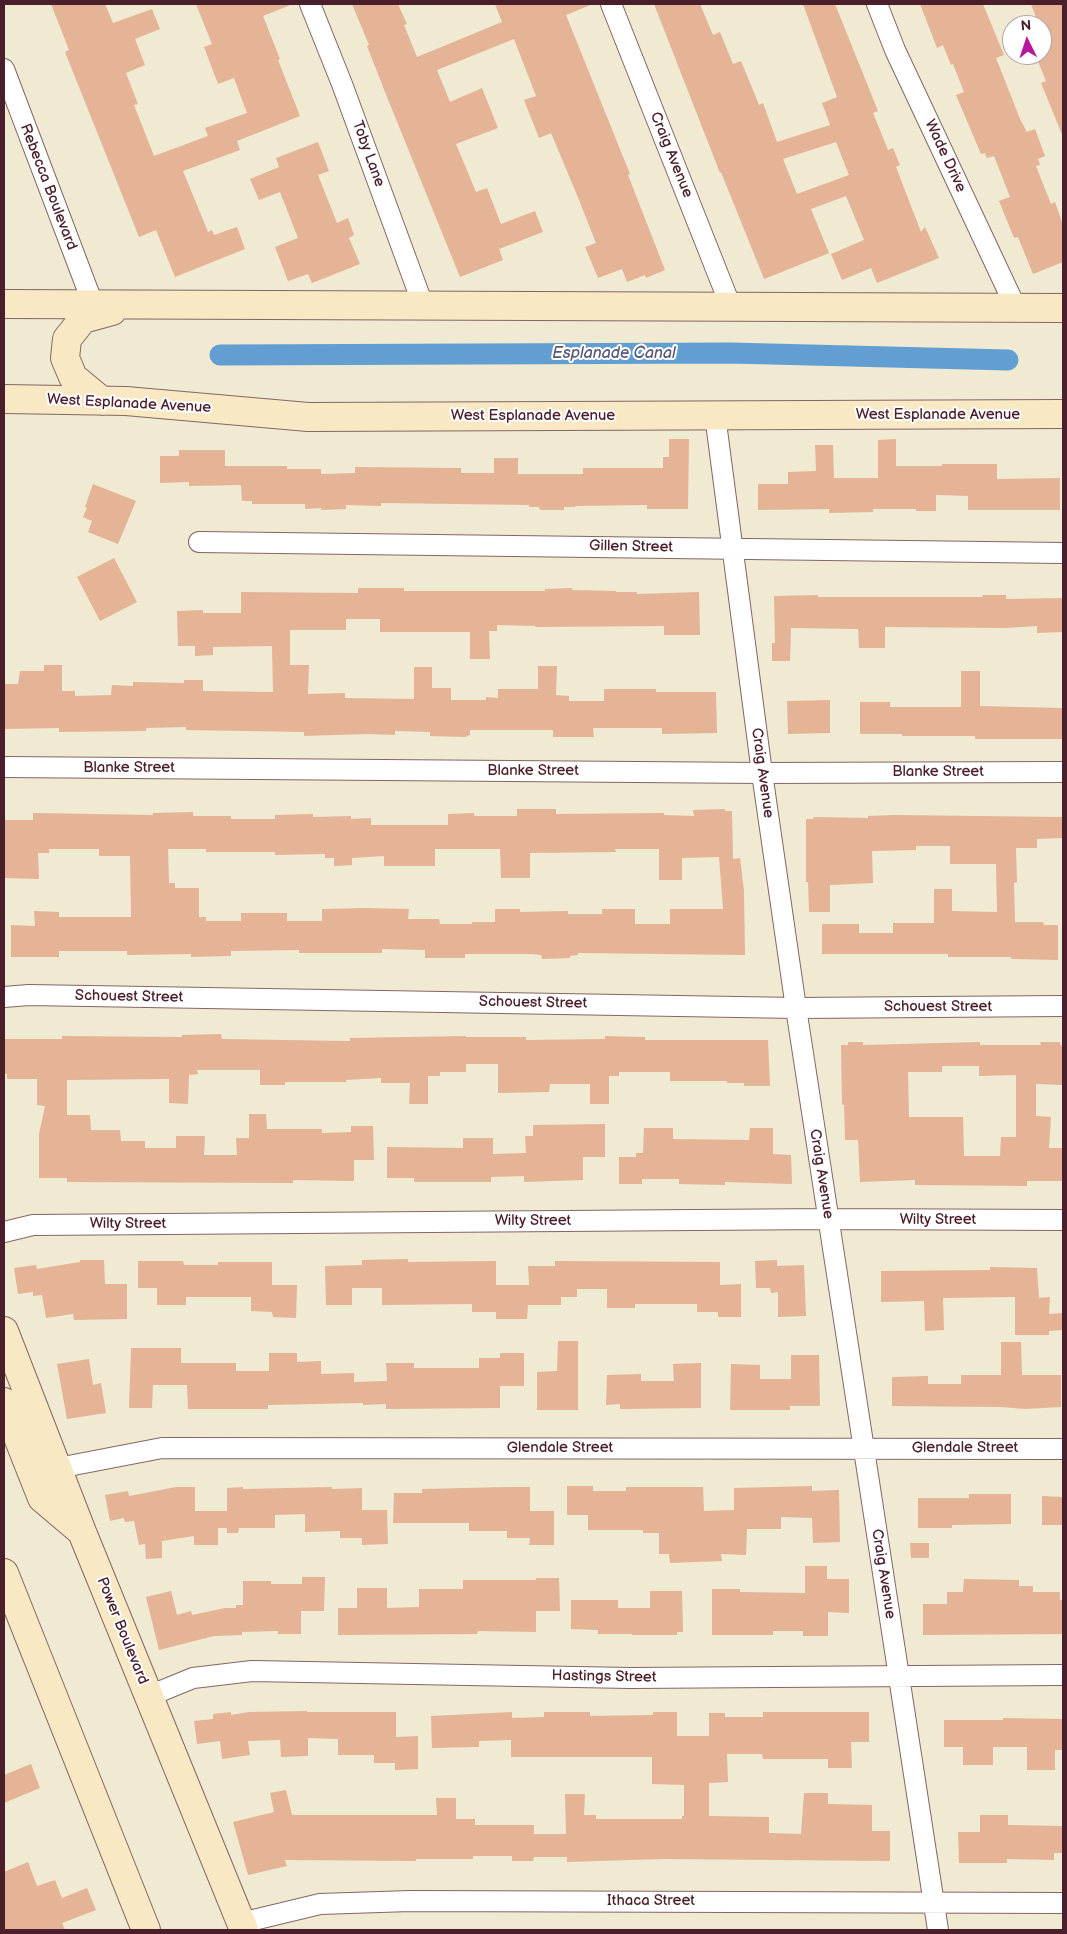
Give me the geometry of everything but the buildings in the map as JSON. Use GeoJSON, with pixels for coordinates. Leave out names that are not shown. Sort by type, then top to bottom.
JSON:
{"type":"FeatureCollection","features":[{"type":"Feature","properties":{"kind":"main road"},"geometry":{"type":"LineString","coordinates":[[4,304],[1016,308],[1061,311]]}},
{"type":"Feature","properties":{"kind":"main road"},"geometry":{"type":"LineString","coordinates":[[102,401],[73,377],[65,358],[67,338],[83,319],[143,304]]}},
{"type":"Feature","properties":{"kind":"main road"},"geometry":{"type":"LineString","coordinates":[[1000,414],[1063,396]]}},
{"type":"Feature","properties":{"kind":"main road","name":"West Esplanade Avenue"},"geometry":{"type":"LineString","coordinates":[[4,399],[102,401],[308,417],[1063,414]]}},
{"type":"Feature","properties":{"kind":"main road","name":"Power Boulevard"},"geometry":{"type":"LineString","coordinates":[[4,1331],[82,1532],[242,1927]]}},
{"type":"Feature","properties":{"kind":"main road"},"geometry":{"type":"LineString","coordinates":[[4,1402],[42,1498],[82,1532]]}},
{"type":"Feature","properties":{"kind":"main road"},"geometry":{"type":"LineString","coordinates":[[4,1573],[10,1602],[146,1930]]}},
{"type":"Feature","properties":{"kind":"street","name":"Toby Lane"},"geometry":{"type":"LineString","coordinates":[[310,4],[342,84],[423,305]]}},
{"type":"Feature","properties":{"kind":"street","name":"Craig Avenue"},"geometry":{"type":"LineString","coordinates":[[611,4],[731,307]]}},
{"type":"Feature","properties":{"kind":"street","name":"Wade Drive"},"geometry":{"type":"LineString","coordinates":[[877,4],[895,50],[1016,308]]}},
{"type":"Feature","properties":{"kind":"street","name":"Rebecca Boulevard"},"geometry":{"type":"LineString","coordinates":[[4,69],[93,304]]}},
{"type":"Feature","properties":{"kind":"street","name":"Craig Avenue"},"geometry":{"type":"LineString","coordinates":[[715,415],[762,773],[796,1008],[938,1930]]}},
{"type":"Feature","properties":{"kind":"street","name":"Gillen Street"},"geometry":{"type":"LineString","coordinates":[[199,542],[1063,553]]}},
{"type":"Feature","properties":{"kind":"street","name":"Blanke Street"},"geometry":{"type":"LineString","coordinates":[[4,767],[762,773],[1063,772]]}},
{"type":"Feature","properties":{"kind":"street","name":"Schouest Street"},"geometry":{"type":"LineString","coordinates":[[4,997],[28,995],[796,1008],[1063,1006]]}},
{"type":"Feature","properties":{"kind":"street","name":"Wilty Street"},"geometry":{"type":"LineString","coordinates":[[4,1232],[32,1225],[828,1219],[1063,1220]]}},
{"type":"Feature","properties":{"kind":"street","name":"Glendale Street"},"geometry":{"type":"LineString","coordinates":[[58,1468],[162,1448],[1063,1449]]}},
{"type":"Feature","properties":{"kind":"street","name":"Hastings Street"},"geometry":{"type":"LineString","coordinates":[[149,1696],[193,1678],[252,1671],[630,1678],[1063,1675]]}},
{"type":"Feature","properties":{"kind":"street","name":"Ithaca Street"},"geometry":{"type":"LineString","coordinates":[[242,1927],[320,1904],[410,1900],[1063,1903]]}},
{"type":"Feature","properties":{"kind":"waterway","name":"Esplanade Canal"},"geometry":{"type":"LineString","coordinates":[[220,355],[731,353],[1008,360]]}}]}
